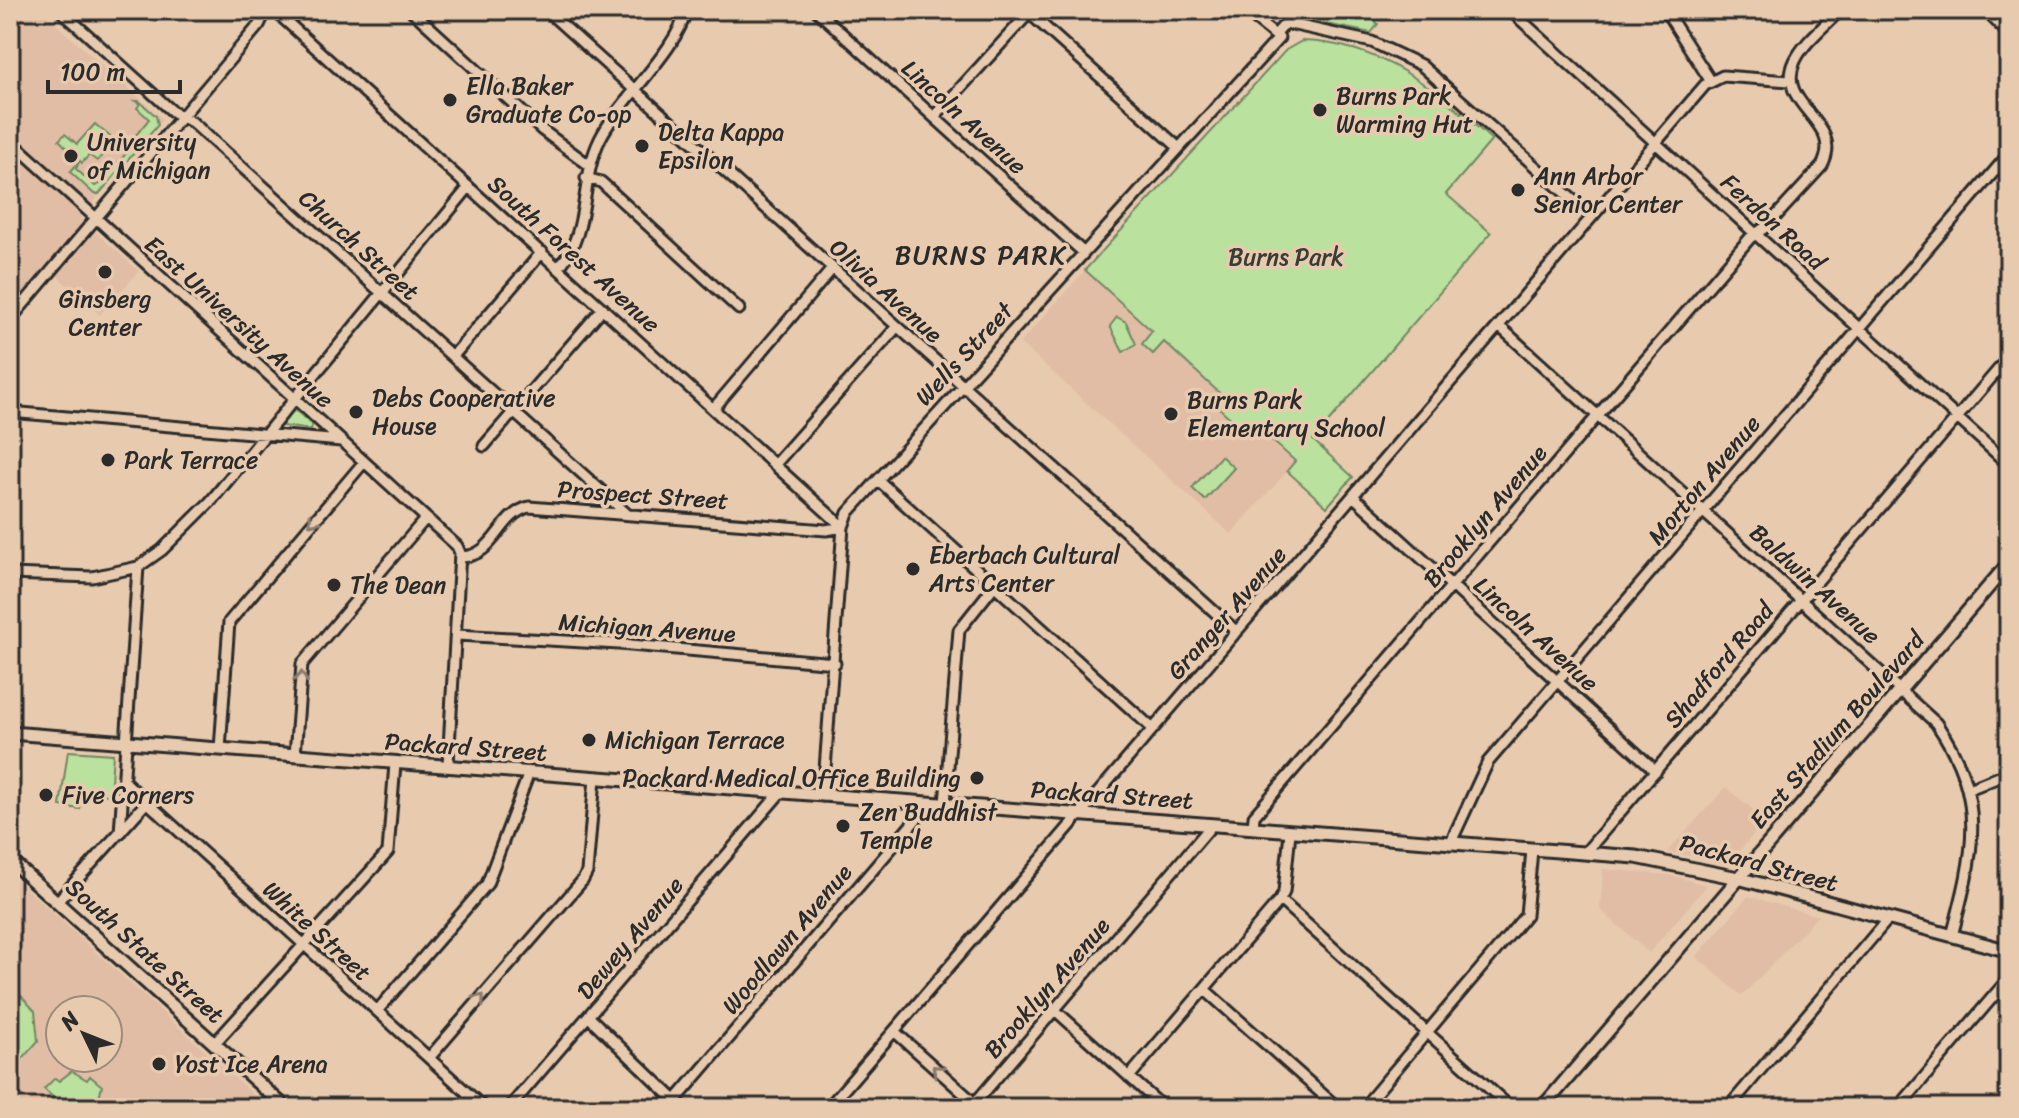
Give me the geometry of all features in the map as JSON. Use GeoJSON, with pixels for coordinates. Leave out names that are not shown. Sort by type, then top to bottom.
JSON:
{"type":"FeatureCollection","features":[{"type":"Feature","properties":{"kind":"main road","name":"East Stadium Boulevard"},"geometry":{"type":"LineString","coordinates":[[1542,1108],[2009,563]]}},
{"type":"Feature","properties":{"kind":"main road","name":"Packard Street"},"geometry":{"type":"LineString","coordinates":[[10,733],[1659,859],[2009,951]]}},
{"type":"Feature","properties":{"kind":"main road","name":"South State Street"},"geometry":{"type":"LineString","coordinates":[[10,860],[286,1108]]}},
{"type":"Feature","properties":{"kind":"street","name":"Church Street"},"geometry":{"type":"LineString","coordinates":[[60,10],[515,411],[627,514]]}},
{"type":"Feature","properties":{"kind":"street"},"geometry":{"type":"LineString","coordinates":[[411,10],[542,130],[589,165]]}},
{"type":"Feature","properties":{"kind":"street","name":"Olivia Avenue"},"geometry":{"type":"LineString","coordinates":[[546,10],[1237,632]]}},
{"type":"Feature","properties":{"kind":"street"},"geometry":{"type":"LineString","coordinates":[[559,267],[578,240],[589,165],[607,125],[679,30],[686,10]]}},
{"type":"Feature","properties":{"kind":"street","name":"Lincoln Avenue"},"geometry":{"type":"LineString","coordinates":[[816,10],[1084,253]]}},
{"type":"Feature","properties":{"kind":"street"},"geometry":{"type":"LineString","coordinates":[[1244,10],[1275,35]]}},
{"type":"Feature","properties":{"kind":"street","name":"Wells Street"},"geometry":{"type":"LineString","coordinates":[[843,527],[848,513],[962,385],[1279,38],[1275,35],[1286,23],[1290,10]]}},
{"type":"Feature","properties":{"kind":"street","name":"Ferdon Road"},"geometry":{"type":"LineString","coordinates":[[1510,10],[2009,465]]}},
{"type":"Feature","properties":{"kind":"street"},"geometry":{"type":"LineString","coordinates":[[1665,10],[1710,80],[1723,76],[1790,81],[1799,52],[1840,10]]}},
{"type":"Feature","properties":{"kind":"street"},"geometry":{"type":"LineString","coordinates":[[1985,10],[2009,34]]}},
{"type":"Feature","properties":{"kind":"street"},"geometry":{"type":"LineString","coordinates":[[10,320],[273,11]]}},
{"type":"Feature","properties":{"kind":"street","name":"South Forest Avenue"},"geometry":{"type":"LineString","coordinates":[[273,11],[776,463],[843,527]]}},
{"type":"Feature","properties":{"kind":"street"},"geometry":{"type":"LineString","coordinates":[[934,117],[1028,12],[1179,148]]}},
{"type":"Feature","properties":{"kind":"street"},"geometry":{"type":"LineString","coordinates":[[1286,23],[1372,42],[1421,65],[1592,217]]}},
{"type":"Feature","properties":{"kind":"street","name":"Granger Avenue"},"geometry":{"type":"LineString","coordinates":[[828,1108],[1710,80]]}},
{"type":"Feature","properties":{"kind":"street","name":"Brooklyn Avenue"},"geometry":{"type":"LineString","coordinates":[[1253,828],[1254,816],[1597,414],[1756,235],[1777,216],[1827,155],[1825,131],[1798,101],[1790,81]]}},
{"type":"Feature","properties":{"kind":"street","name":"East University Avenue"},"geometry":{"type":"LineString","coordinates":[[10,140],[457,546],[460,557]]}},
{"type":"Feature","properties":{"kind":"street","name":"Morton Avenue"},"geometry":{"type":"LineString","coordinates":[[1450,844],[1488,762],[2009,154]]}},
{"type":"Feature","properties":{"kind":"street"},"geometry":{"type":"LineString","coordinates":[[586,178],[601,182],[739,309]]}},
{"type":"Feature","properties":{"kind":"street"},"geometry":{"type":"LineString","coordinates":[[10,574],[92,577],[138,567],[162,550],[210,502],[469,187]]}},
{"type":"Feature","properties":{"kind":"street"},"geometry":{"type":"LineString","coordinates":[[453,356],[542,252]]}},
{"type":"Feature","properties":{"kind":"street"},"geometry":{"type":"LineString","coordinates":[[714,408],[832,269]]}},
{"type":"Feature","properties":{"kind":"street"},"geometry":{"type":"LineString","coordinates":[[484,446],[603,308]]}},
{"type":"Feature","properties":{"kind":"street","name":"Baldwin Avenue"},"geometry":{"type":"LineString","coordinates":[[1499,326],[1802,598],[1936,723],[1952,745],[1969,789],[1974,826],[1973,851],[1952,936]]}},
{"type":"Feature","properties":{"kind":"street"},"geometry":{"type":"LineString","coordinates":[[776,463],[896,328]]}},
{"type":"Feature","properties":{"kind":"street","name":"Shadford Road"},"geometry":{"type":"LineString","coordinates":[[1585,853],[2009,357]]}},
{"type":"Feature","properties":{"kind":"street"},"geometry":{"type":"LineString","coordinates":[[10,412],[341,441]]}},
{"type":"Feature","properties":{"kind":"street"},"geometry":{"type":"LineString","coordinates":[[220,749],[229,622],[364,462]]}},
{"type":"Feature","properties":{"kind":"street"},"geometry":{"type":"LineString","coordinates":[[878,480],[1153,729]]}},
{"type":"Feature","properties":{"kind":"street","name":"Lincoln Avenue"},"geometry":{"type":"LineString","coordinates":[[1353,496],[1656,771]]}},
{"type":"Feature","properties":{"kind":"street","name":"Prospect Street"},"geometry":{"type":"LineString","coordinates":[[460,557],[484,551],[523,509],[826,530],[843,527]]}},
{"type":"Feature","properties":{"kind":"street"},"geometry":{"type":"LineString","coordinates":[[295,755],[302,664],[426,518]]}},
{"type":"Feature","properties":{"kind":"street"},"geometry":{"type":"LineString","coordinates":[[823,796],[843,527]]}},
{"type":"Feature","properties":{"kind":"street"},"geometry":{"type":"LineString","coordinates":[[448,765],[460,557]]}},
{"type":"Feature","properties":{"kind":"street"},"geometry":{"type":"LineString","coordinates":[[120,833],[138,567]]}},
{"type":"Feature","properties":{"kind":"street"},"geometry":{"type":"LineString","coordinates":[[945,804],[959,630],[994,586]]}},
{"type":"Feature","properties":{"kind":"street","name":"Michigan Avenue"},"geometry":{"type":"LineString","coordinates":[[457,635],[619,644],[835,663]]}},
{"type":"Feature","properties":{"kind":"street"},"geometry":{"type":"LineString","coordinates":[[214,1044],[388,852],[395,764]]}},
{"type":"Feature","properties":{"kind":"street"},"geometry":{"type":"LineString","coordinates":[[377,1011],[487,884],[529,773]]}},
{"type":"Feature","properties":{"kind":"street"},"geometry":{"type":"LineString","coordinates":[[1969,789],[2009,773]]}},
{"type":"Feature","properties":{"kind":"street"},"geometry":{"type":"LineString","coordinates":[[429,1058],[583,880],[587,872],[595,778]]}},
{"type":"Feature","properties":{"kind":"street","name":"White Street"},"geometry":{"type":"LineString","coordinates":[[125,782],[484,1108]]}},
{"type":"Feature","properties":{"kind":"street","name":"Dewey Avenue"},"geometry":{"type":"LineString","coordinates":[[509,1108],[780,793]]}},
{"type":"Feature","properties":{"kind":"street"},"geometry":{"type":"LineString","coordinates":[[57,902],[146,803]]}},
{"type":"Feature","properties":{"kind":"street","name":"Woodlawn Avenue"},"geometry":{"type":"LineString","coordinates":[[679,1104],[930,803]]}},
{"type":"Feature","properties":{"kind":"street","name":"Brooklyn Avenue"},"geometry":{"type":"LineString","coordinates":[[977,1106],[1212,825]]}},
{"type":"Feature","properties":{"kind":"street"},"geometry":{"type":"LineString","coordinates":[[1129,1077],[1280,900],[1290,832]]}},
{"type":"Feature","properties":{"kind":"street"},"geometry":{"type":"LineString","coordinates":[[1363,1108],[1526,915],[1532,850]]}},
{"type":"Feature","properties":{"kind":"street"},"geometry":{"type":"LineString","coordinates":[[1280,900],[1511,1108]]}},
{"type":"Feature","properties":{"kind":"street"},"geometry":{"type":"LineString","coordinates":[[1728,1108],[1888,919]]}},
{"type":"Feature","properties":{"kind":"street"},"geometry":{"type":"LineString","coordinates":[[1899,1107],[2009,978]]}},
{"type":"Feature","properties":{"kind":"street"},"geometry":{"type":"LineString","coordinates":[[1204,989],[1338,1108]]}},
{"type":"Feature","properties":{"kind":"street"},"geometry":{"type":"LineString","coordinates":[[1055,1010],[1164,1108]]}},
{"type":"Feature","properties":{"kind":"street"},"geometry":{"type":"LineString","coordinates":[[589,1017],[679,1104]]}},
{"type":"Feature","properties":{"kind":"street"},"geometry":{"type":"LineString","coordinates":[[894,1031],[977,1106]]}},
{"type":"Feature","properties":{"kind":"shaded area","name":"University of Michigan"},"geometry":{"type":"Polygon","coordinates":[[[10,10],[40,10],[163,119],[80,218],[139,271],[100,315],[47,267],[10,308],[10,10]]]}},
{"type":"Feature","properties":{"kind":"shaded area","name":"Burns Park Elementary School"},"geometry":{"type":"Polygon","coordinates":[[[1085,270],[1296,462],[1231,534],[1020,343],[1085,270]]]}},
{"type":"Feature","properties":{"kind":"shaded area"},"geometry":{"type":"Polygon","coordinates":[[[1726,787],[1766,820],[1737,854],[1722,862],[1667,852],[1726,787]]]}},
{"type":"Feature","properties":{"kind":"shaded area"},"geometry":{"type":"Polygon","coordinates":[[[1603,869],[1670,875],[1707,885],[1649,953],[1600,910],[1603,869]]]}},
{"type":"Feature","properties":{"kind":"shaded area"},"geometry":{"type":"Polygon","coordinates":[[[10,874],[268,1108],[10,1108],[10,874]]]}},
{"type":"Feature","properties":{"kind":"shaded area"},"geometry":{"type":"Polygon","coordinates":[[[1748,896],[1818,916],[1742,996],[1696,957],[1748,896]]]}},
{"type":"Feature","properties":{"kind":"green space"},"geometry":{"type":"Polygon","coordinates":[[[1303,10],[1362,10],[1378,24],[1371,33],[1311,21],[1303,10]]]}},
{"type":"Feature","properties":{"kind":"green space","name":"Burns Park"},"geometry":{"type":"Polygon","coordinates":[[[1302,41],[1358,50],[1383,60],[1428,87],[1492,140],[1446,194],[1491,233],[1313,440],[1353,477],[1327,507],[1287,471],[1295,461],[1256,426],[1248,434],[1218,407],[1225,398],[1164,342],[1153,354],[1142,344],[1152,331],[1085,270],[1286,50],[1302,41]]]}},
{"type":"Feature","properties":{"kind":"green space"},"geometry":{"type":"Polygon","coordinates":[[[135,101],[139,101],[156,116],[158,125],[99,194],[94,194],[70,172],[79,162],[76,169],[95,186],[100,184],[135,143],[132,140],[149,119],[137,108],[140,104],[135,101]]]}},
{"type":"Feature","properties":{"kind":"green space"},"geometry":{"type":"Polygon","coordinates":[[[95,124],[115,141],[97,161],[89,155],[82,163],[59,140],[65,134],[77,144],[95,124]]]}},
{"type":"Feature","properties":{"kind":"green space"},"geometry":{"type":"Polygon","coordinates":[[[1117,317],[1126,322],[1136,344],[1123,352],[1110,326],[1117,317]]]}},
{"type":"Feature","properties":{"kind":"green space"},"geometry":{"type":"Polygon","coordinates":[[[294,409],[312,425],[311,430],[283,426],[281,423],[294,409]]]}},
{"type":"Feature","properties":{"kind":"green space"},"geometry":{"type":"Polygon","coordinates":[[[1221,456],[1234,468],[1205,500],[1192,488],[1221,456]]]}},
{"type":"Feature","properties":{"kind":"green space"},"geometry":{"type":"Polygon","coordinates":[[[68,751],[113,754],[110,795],[82,793],[80,809],[60,806],[68,751]]]}},
{"type":"Feature","properties":{"kind":"green space"},"geometry":{"type":"Polygon","coordinates":[[[10,984],[35,1011],[38,1041],[10,1073],[10,984]]]}},
{"type":"Feature","properties":{"kind":"green space"},"geometry":{"type":"Polygon","coordinates":[[[68,1074],[77,1074],[87,1080],[90,1076],[102,1086],[99,1097],[111,1108],[45,1108],[54,1098],[44,1089],[55,1078],[59,1081],[68,1074]]]}},
{"type":"Feature","properties":{"kind":"place","name":"Ella Baker Graduate Co-op"},"geometry":{"type":"Point","coordinates":[450,100]}},
{"type":"Feature","properties":{"kind":"place","name":"Burns Park Warming Hut"},"geometry":{"type":"Point","coordinates":[1320,110]}},
{"type":"Feature","properties":{"kind":"place","name":"Delta Kappa Epsilon"},"geometry":{"type":"Point","coordinates":[642,146]}},
{"type":"Feature","properties":{"kind":"place","name":"University of Michigan"},"geometry":{"type":"Point","coordinates":[71,156]}},
{"type":"Feature","properties":{"kind":"place","name":"Ann Arbor Senior Center"},"geometry":{"type":"Point","coordinates":[1518,190]}},
{"type":"Feature","properties":{"kind":"place","name":"Ginsberg Center"},"geometry":{"type":"Point","coordinates":[105,272]}},
{"type":"Feature","properties":{"kind":"place","name":"Debs Cooperative House"},"geometry":{"type":"Point","coordinates":[356,412]}},
{"type":"Feature","properties":{"kind":"place","name":"Burns Park Elementary School"},"geometry":{"type":"Point","coordinates":[1171,414]}},
{"type":"Feature","properties":{"kind":"place","name":"Park Terrace"},"geometry":{"type":"Point","coordinates":[108,460]}},
{"type":"Feature","properties":{"kind":"place","name":"Eberbach Cultural Arts Center"},"geometry":{"type":"Point","coordinates":[913,569]}},
{"type":"Feature","properties":{"kind":"place","name":"The Dean"},"geometry":{"type":"Point","coordinates":[334,585]}},
{"type":"Feature","properties":{"kind":"place","name":"Michigan Terrace"},"geometry":{"type":"Point","coordinates":[589,740]}},
{"type":"Feature","properties":{"kind":"place","name":"Packard Medical Office Building"},"geometry":{"type":"Point","coordinates":[977,778]}},
{"type":"Feature","properties":{"kind":"place","name":"Five Corners"},"geometry":{"type":"Point","coordinates":[46,795]}},
{"type":"Feature","properties":{"kind":"place","name":"Zen Buddhist Temple"},"geometry":{"type":"Point","coordinates":[843,826]}},
{"type":"Feature","properties":{"kind":"place","name":"Yost Ice Arena"},"geometry":{"type":"Point","coordinates":[159,1064]}},
{"type":"Feature","properties":{"kind":"district","name":"BURNS PARK"},"geometry":{"type":"Point","coordinates":[981,255]}}]}
